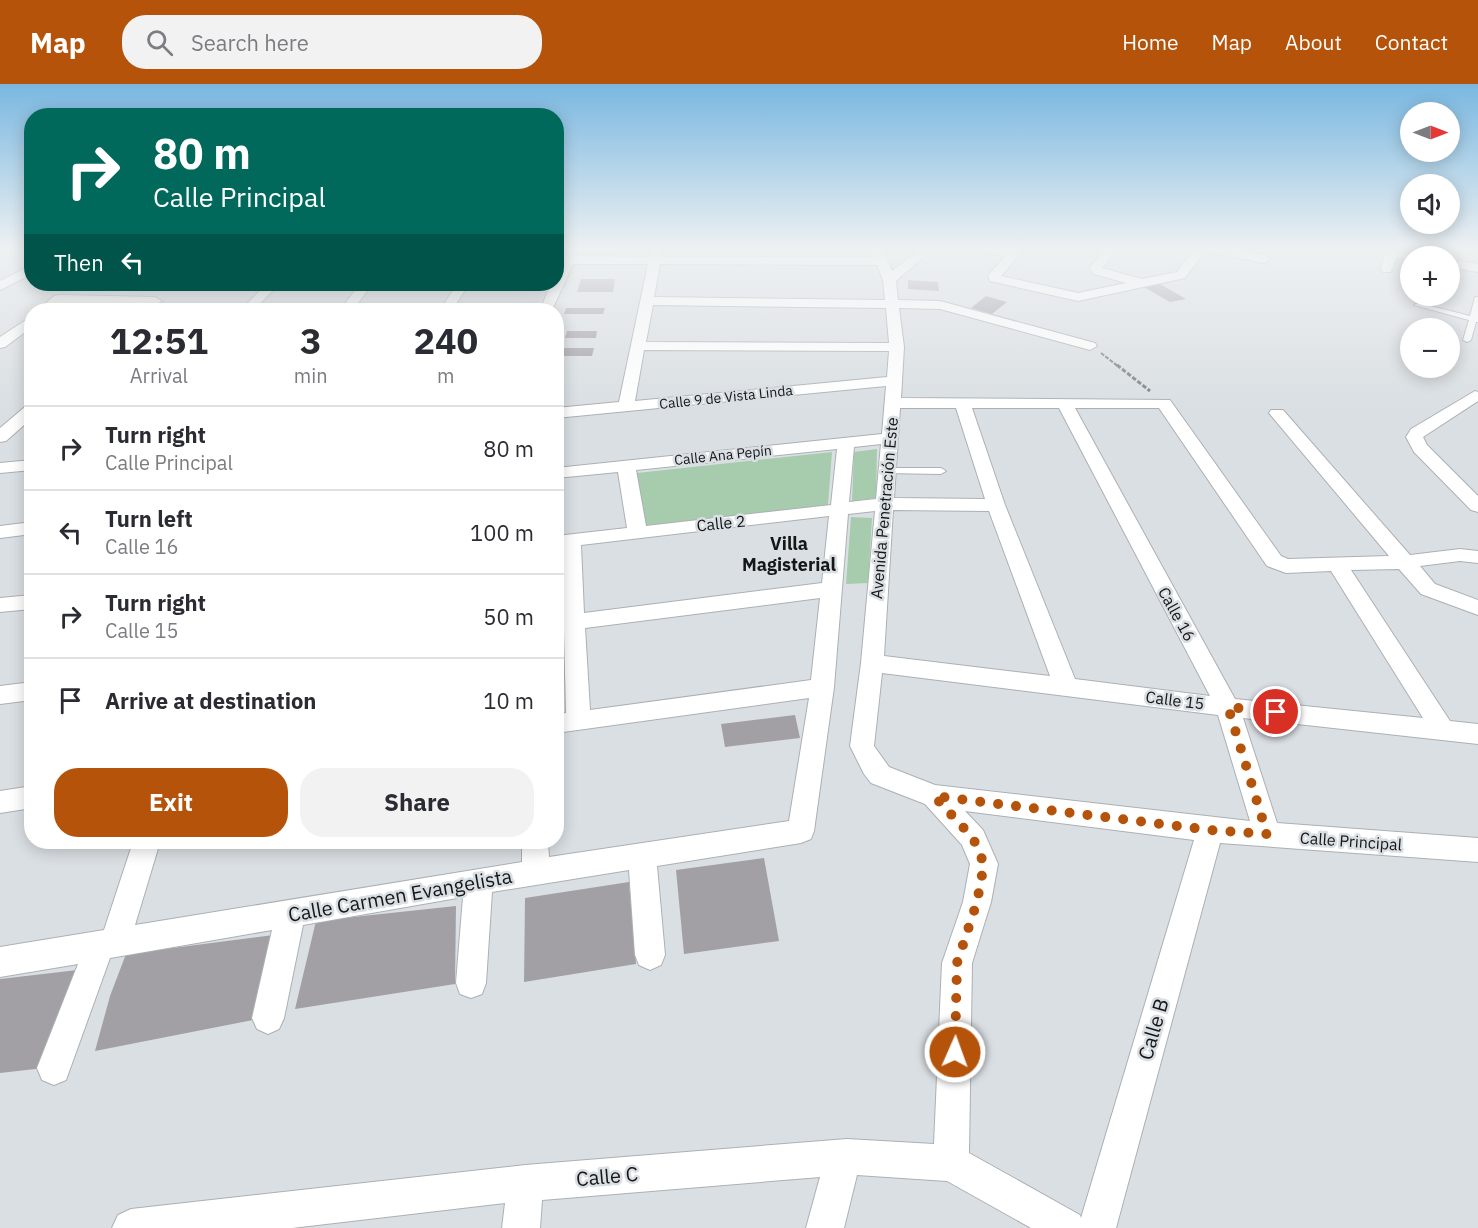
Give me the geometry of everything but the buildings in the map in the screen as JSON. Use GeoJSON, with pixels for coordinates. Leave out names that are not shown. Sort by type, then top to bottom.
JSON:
{"type":"FeatureCollection","features":[{"type":"Feature","properties":{"kind":"street"},"geometry":{"type":"LineString","coordinates":[[626,407],[646,301]]}},
{"type":"Feature","properties":{"kind":"street"},"geometry":{"type":"LineString","coordinates":[[678,301],[947,306],[1090,346]]}},
{"type":"Feature","properties":{"kind":"street","name":"Avenida Penetración Este"},"geometry":{"type":"LineString","coordinates":[[873,767],[862,746],[872,663],[895,381],[897,347],[893,304]]}},
{"type":"Feature","properties":{"kind":"street"},"geometry":{"type":"LineString","coordinates":[[0,344],[24,326]]}},
{"type":"Feature","properties":{"kind":"street"},"geometry":{"type":"LineString","coordinates":[[637,346],[897,347]]}},
{"type":"Feature","properties":{"kind":"street","name":"Calle 9 de Vista Linda"},"geometry":{"type":"LineString","coordinates":[[564,412],[895,381]]}},
{"type":"Feature","properties":{"kind":"street"},"geometry":{"type":"LineString","coordinates":[[1475,396],[1414,437],[1420,448],[1478,506]]}},
{"type":"Feature","properties":{"kind":"street"},"geometry":{"type":"LineString","coordinates":[[893,403],[1164,403],[1274,561],[1280,564],[1403,562],[1460,555],[1478,557]]}},
{"type":"Feature","properties":{"kind":"street"},"geometry":{"type":"LineString","coordinates":[[962,403],[996,505],[1066,687]]}},
{"type":"Feature","properties":{"kind":"street","name":"Calle 16"},"geometry":{"type":"LineString","coordinates":[[1064,403],[1228,707],[1267,834]]}},
{"type":"Feature","properties":{"kind":"street"},"geometry":{"type":"LineString","coordinates":[[1277,413],[1428,589],[1478,608]]}},
{"type":"Feature","properties":{"kind":"street"},"geometry":{"type":"LineString","coordinates":[[0,437],[24,416]]}},
{"type":"Feature","properties":{"kind":"street","name":"Calle Ana Pepín"},"geometry":{"type":"LineString","coordinates":[[564,472],[889,438]]}},
{"type":"Feature","properties":{"kind":"street"},"geometry":{"type":"LineString","coordinates":[[564,541],[567,722],[822,687],[846,442]]}},
{"type":"Feature","properties":{"kind":"street"},"geometry":{"type":"LineString","coordinates":[[0,468],[24,466]]}},
{"type":"Feature","properties":{"kind":"street"},"geometry":{"type":"LineString","coordinates":[[626,466],[637,532]]}},
{"type":"Feature","properties":{"kind":"street","name":"Calle 2"},"geometry":{"type":"LineString","coordinates":[[564,541],[885,504],[996,505]]}},
{"type":"Feature","properties":{"kind":"street"},"geometry":{"type":"LineString","coordinates":[[0,531],[24,529]]}},
{"type":"Feature","properties":{"kind":"street"},"geometry":{"type":"LineString","coordinates":[[1337,564],[1442,729]]}},
{"type":"Feature","properties":{"kind":"street"},"geometry":{"type":"LineString","coordinates":[[565,623],[832,589]]}},
{"type":"Feature","properties":{"kind":"street"},"geometry":{"type":"LineString","coordinates":[[0,605],[24,603]]}},
{"type":"Feature","properties":{"kind":"street","name":"Calle 15"},"geometry":{"type":"LineString","coordinates":[[872,663],[1228,707],[1478,734]]}},
{"type":"Feature","properties":{"kind":"street","name":"Calle Carmen Evangelista"},"geometry":{"type":"LineString","coordinates":[[0,962],[536,872],[801,831],[822,687]]}},
{"type":"Feature","properties":{"kind":"street"},"geometry":{"type":"LineString","coordinates":[[0,695],[24,692]]}},
{"type":"Feature","properties":{"kind":"street","name":"Calle Principal"},"geometry":{"type":"LineString","coordinates":[[873,767],[880,775],[934,796],[1210,830],[1478,850]]}},
{"type":"Feature","properties":{"kind":"street"},"geometry":{"type":"LineString","coordinates":[[934,796],[973,838],[984,864],[977,902],[957,963],[951,1164]]}},
{"type":"Feature","properties":{"kind":"street"},"geometry":{"type":"LineString","coordinates":[[0,802],[24,798]]}},
{"type":"Feature","properties":{"kind":"street","name":"Calle B"},"geometry":{"type":"LineString","coordinates":[[1097,1228],[1210,830]]}},
{"type":"Feature","properties":{"kind":"street"},"geometry":{"type":"LineString","coordinates":[[54,1068],[107,945],[143,849]]}},
{"type":"Feature","properties":{"kind":"street"},"geometry":{"type":"LineString","coordinates":[[535,849],[536,872]]}},
{"type":"Feature","properties":{"kind":"street"},"geometry":{"type":"LineString","coordinates":[[642,855],[650,955]]}},
{"type":"Feature","properties":{"kind":"street"},"geometry":{"type":"LineString","coordinates":[[471,983],[478,882]]}},
{"type":"Feature","properties":{"kind":"street"},"geometry":{"type":"LineString","coordinates":[[268,1018],[291,913]]}},
{"type":"Feature","properties":{"kind":"street"},"geometry":{"type":"LineString","coordinates":[[825,1228],[835,1184],[847,1157]]}},
{"type":"Feature","properties":{"kind":"street","name":"Calle C"},"geometry":{"type":"LineString","coordinates":[[131,1228],[525,1183],[847,1157],[951,1164],[1067,1228]]}},
{"type":"Feature","properties":{"kind":"street"},"geometry":{"type":"LineString","coordinates":[[521,1228],[525,1183]]}},
{"type":"Feature","properties":{"kind":"lane"},"geometry":{"type":"LineString","coordinates":[[1467,340],[1476,320],[1478,301]]}},
{"type":"Feature","properties":{"kind":"lane"},"geometry":{"type":"LineString","coordinates":[[1422,306],[1476,320]]}},
{"type":"Feature","properties":{"kind":"lane"},"geometry":{"type":"LineString","coordinates":[[887,471],[940,471]]}},
{"type":"Feature","properties":{"kind":"path"},"geometry":{"type":"LineString","coordinates":[[1090,346],[1119,366],[1164,403]]}},
{"type":"Feature","properties":{"kind":"green space"},"geometry":{"type":"Polygon","coordinates":[[[877,449],[876,498],[852,501],[854,452],[877,449]]]}},
{"type":"Feature","properties":{"kind":"green space"},"geometry":{"type":"Polygon","coordinates":[[[832,452],[828,505],[644,526],[637,473],[832,452]]]}},
{"type":"Feature","properties":{"kind":"green space"},"geometry":{"type":"Polygon","coordinates":[[[851,517],[872,518],[868,583],[846,584],[851,517]]]}},
{"type":"Feature","properties":{"kind":"district","name":"Villa Magisterial"},"geometry":{"type":"Point","coordinates":[789,553]}},
{"type":"Feature","properties":{"kind":"route"},"geometry":{"type":"LineString","coordinates":[[955,1052],[957,963],[977,902],[984,864],[973,838],[934,796],[1210,830],[1267,834],[1228,707],[1276,712]]}}]}
